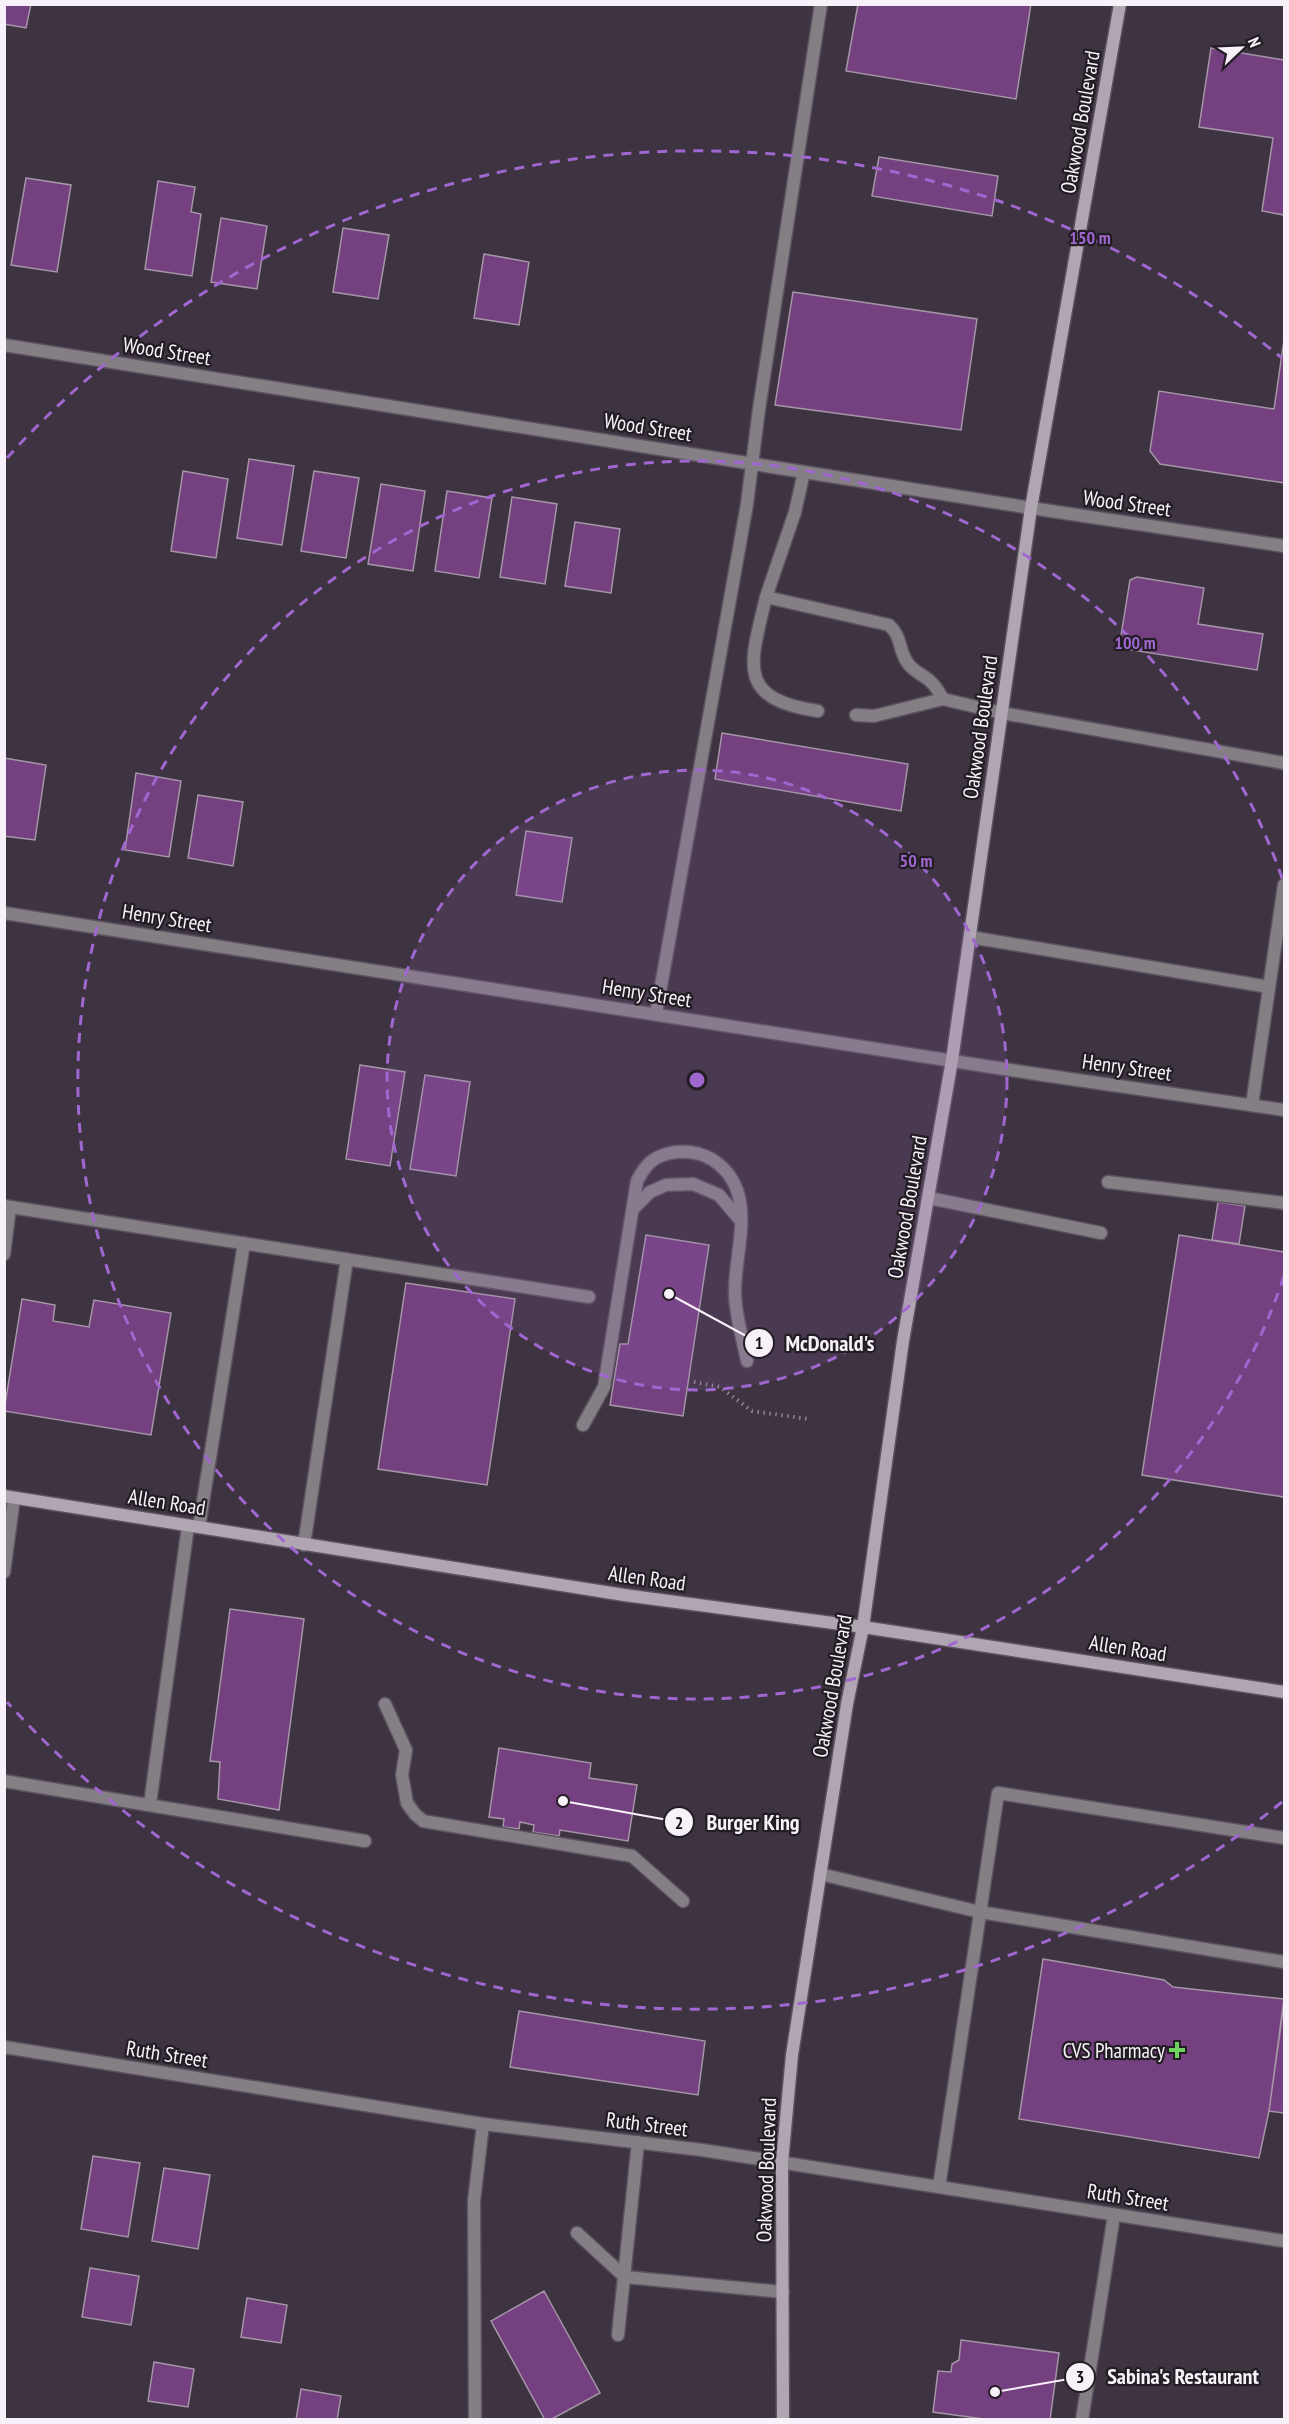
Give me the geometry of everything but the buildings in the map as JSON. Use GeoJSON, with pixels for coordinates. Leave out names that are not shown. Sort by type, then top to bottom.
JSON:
{"type":"FeatureCollection","features":[{"type":"Feature","properties":{"kind":"main road","name":"Oakwood Boulevard"},"geometry":{"type":"LineString","coordinates":[[783,2420],[782,2162],[792,2055],[847,1704],[863,1627],[903,1341],[952,1060],[1031,508],[1120,4]]}},
{"type":"Feature","properties":{"kind":"main road","name":"Allen Road"},"geometry":{"type":"LineString","coordinates":[[9,1497],[624,1595],[863,1627],[1284,1692]]}},
{"type":"Feature","properties":{"kind":"street"},"geometry":{"type":"LineString","coordinates":[[656,1014],[753,463],[821,4]]}},
{"type":"Feature","properties":{"kind":"street","name":"Wood Street"},"geometry":{"type":"LineString","coordinates":[[4,345],[1284,546]]}},
{"type":"Feature","properties":{"kind":"street"},"geometry":{"type":"LineString","coordinates":[[804,472],[795,512],[766,597],[752,655],[753,671],[759,686],[774,700],[794,707],[818,711]]}},
{"type":"Feature","properties":{"kind":"street"},"geometry":{"type":"LineString","coordinates":[[766,597],[890,625],[898,634],[900,650],[914,672],[932,682],[943,699]]}},
{"type":"Feature","properties":{"kind":"street"},"geometry":{"type":"LineString","coordinates":[[856,715],[874,716],[943,699],[1002,713],[1284,763]]}},
{"type":"Feature","properties":{"kind":"street"},"geometry":{"type":"LineString","coordinates":[[1252,1105],[1284,885]]}},
{"type":"Feature","properties":{"kind":"street","name":"Henry Street"},"geometry":{"type":"LineString","coordinates":[[4,913],[1284,1110]]}},
{"type":"Feature","properties":{"kind":"street"},"geometry":{"type":"LineString","coordinates":[[970,937],[1269,987]]}},
{"type":"Feature","properties":{"kind":"street"},"geometry":{"type":"LineString","coordinates":[[584,1425],[604,1388],[637,1181],[645,1165],[660,1155],[681,1151],[703,1154],[722,1166],[737,1190],[742,1222],[735,1293],[747,1360]]}},
{"type":"Feature","properties":{"kind":"street"},"geometry":{"type":"LineString","coordinates":[[1108,1182],[1284,1203]]}},
{"type":"Feature","properties":{"kind":"street"},"geometry":{"type":"LineString","coordinates":[[633,1209],[650,1192],[666,1185],[693,1184],[719,1195],[742,1222]]}},
{"type":"Feature","properties":{"kind":"street"},"geometry":{"type":"LineString","coordinates":[[929,1198],[1101,1233]]}},
{"type":"Feature","properties":{"kind":"street"},"geometry":{"type":"LineString","coordinates":[[4,1254],[7,1207],[589,1297]]}},
{"type":"Feature","properties":{"kind":"street"},"geometry":{"type":"LineString","coordinates":[[150,1804],[194,1526],[244,1244]]}},
{"type":"Feature","properties":{"kind":"street"},"geometry":{"type":"LineString","coordinates":[[304,1545],[347,1259]]}},
{"type":"Feature","properties":{"kind":"street"},"geometry":{"type":"LineString","coordinates":[[4,1572],[9,1497]]}},
{"type":"Feature","properties":{"kind":"street"},"geometry":{"type":"LineString","coordinates":[[385,1704],[406,1750],[402,1775],[407,1803],[423,1821],[435,1825],[632,1856],[682,1901]]}},
{"type":"Feature","properties":{"kind":"street"},"geometry":{"type":"LineString","coordinates":[[4,1781],[365,1841]]}},
{"type":"Feature","properties":{"kind":"street"},"geometry":{"type":"LineString","coordinates":[[939,2187],[998,1793],[1284,1838]]}},
{"type":"Feature","properties":{"kind":"street"},"geometry":{"type":"LineString","coordinates":[[820,1874],[980,1912],[1284,1962]]}},
{"type":"Feature","properties":{"kind":"street","name":"Ruth Street"},"geometry":{"type":"LineString","coordinates":[[4,2047],[483,2124],[782,2162],[1284,2241]]}},
{"type":"Feature","properties":{"kind":"street"},"geometry":{"type":"LineString","coordinates":[[475,2420],[474,2201],[483,2124]]}},
{"type":"Feature","properties":{"kind":"street"},"geometry":{"type":"LineString","coordinates":[[618,2335],[638,2142]]}},
{"type":"Feature","properties":{"kind":"street"},"geometry":{"type":"LineString","coordinates":[[1082,2420],[1114,2215]]}},
{"type":"Feature","properties":{"kind":"street"},"geometry":{"type":"LineString","coordinates":[[577,2233],[625,2277],[783,2292]]}},
{"type":"Feature","properties":{"kind":"path"},"geometry":{"type":"LineString","coordinates":[[694,1382],[720,1387],[752,1411],[808,1419]]}},
{"type":"Feature","properties":{"kind":"place","name":"McDonald's"},"geometry":{"type":"Point","coordinates":[669,1294]}},
{"type":"Feature","properties":{"kind":"place","name":"Burger King"},"geometry":{"type":"Point","coordinates":[563,1801]}},
{"type":"Feature","properties":{"kind":"place","name":"CVS Pharmacy"},"geometry":{"type":"Point","coordinates":[1177,2050]}},
{"type":"Feature","properties":{"kind":"place","name":"Sabina's Restaurant"},"geometry":{"type":"Point","coordinates":[995,2392]}}]}
